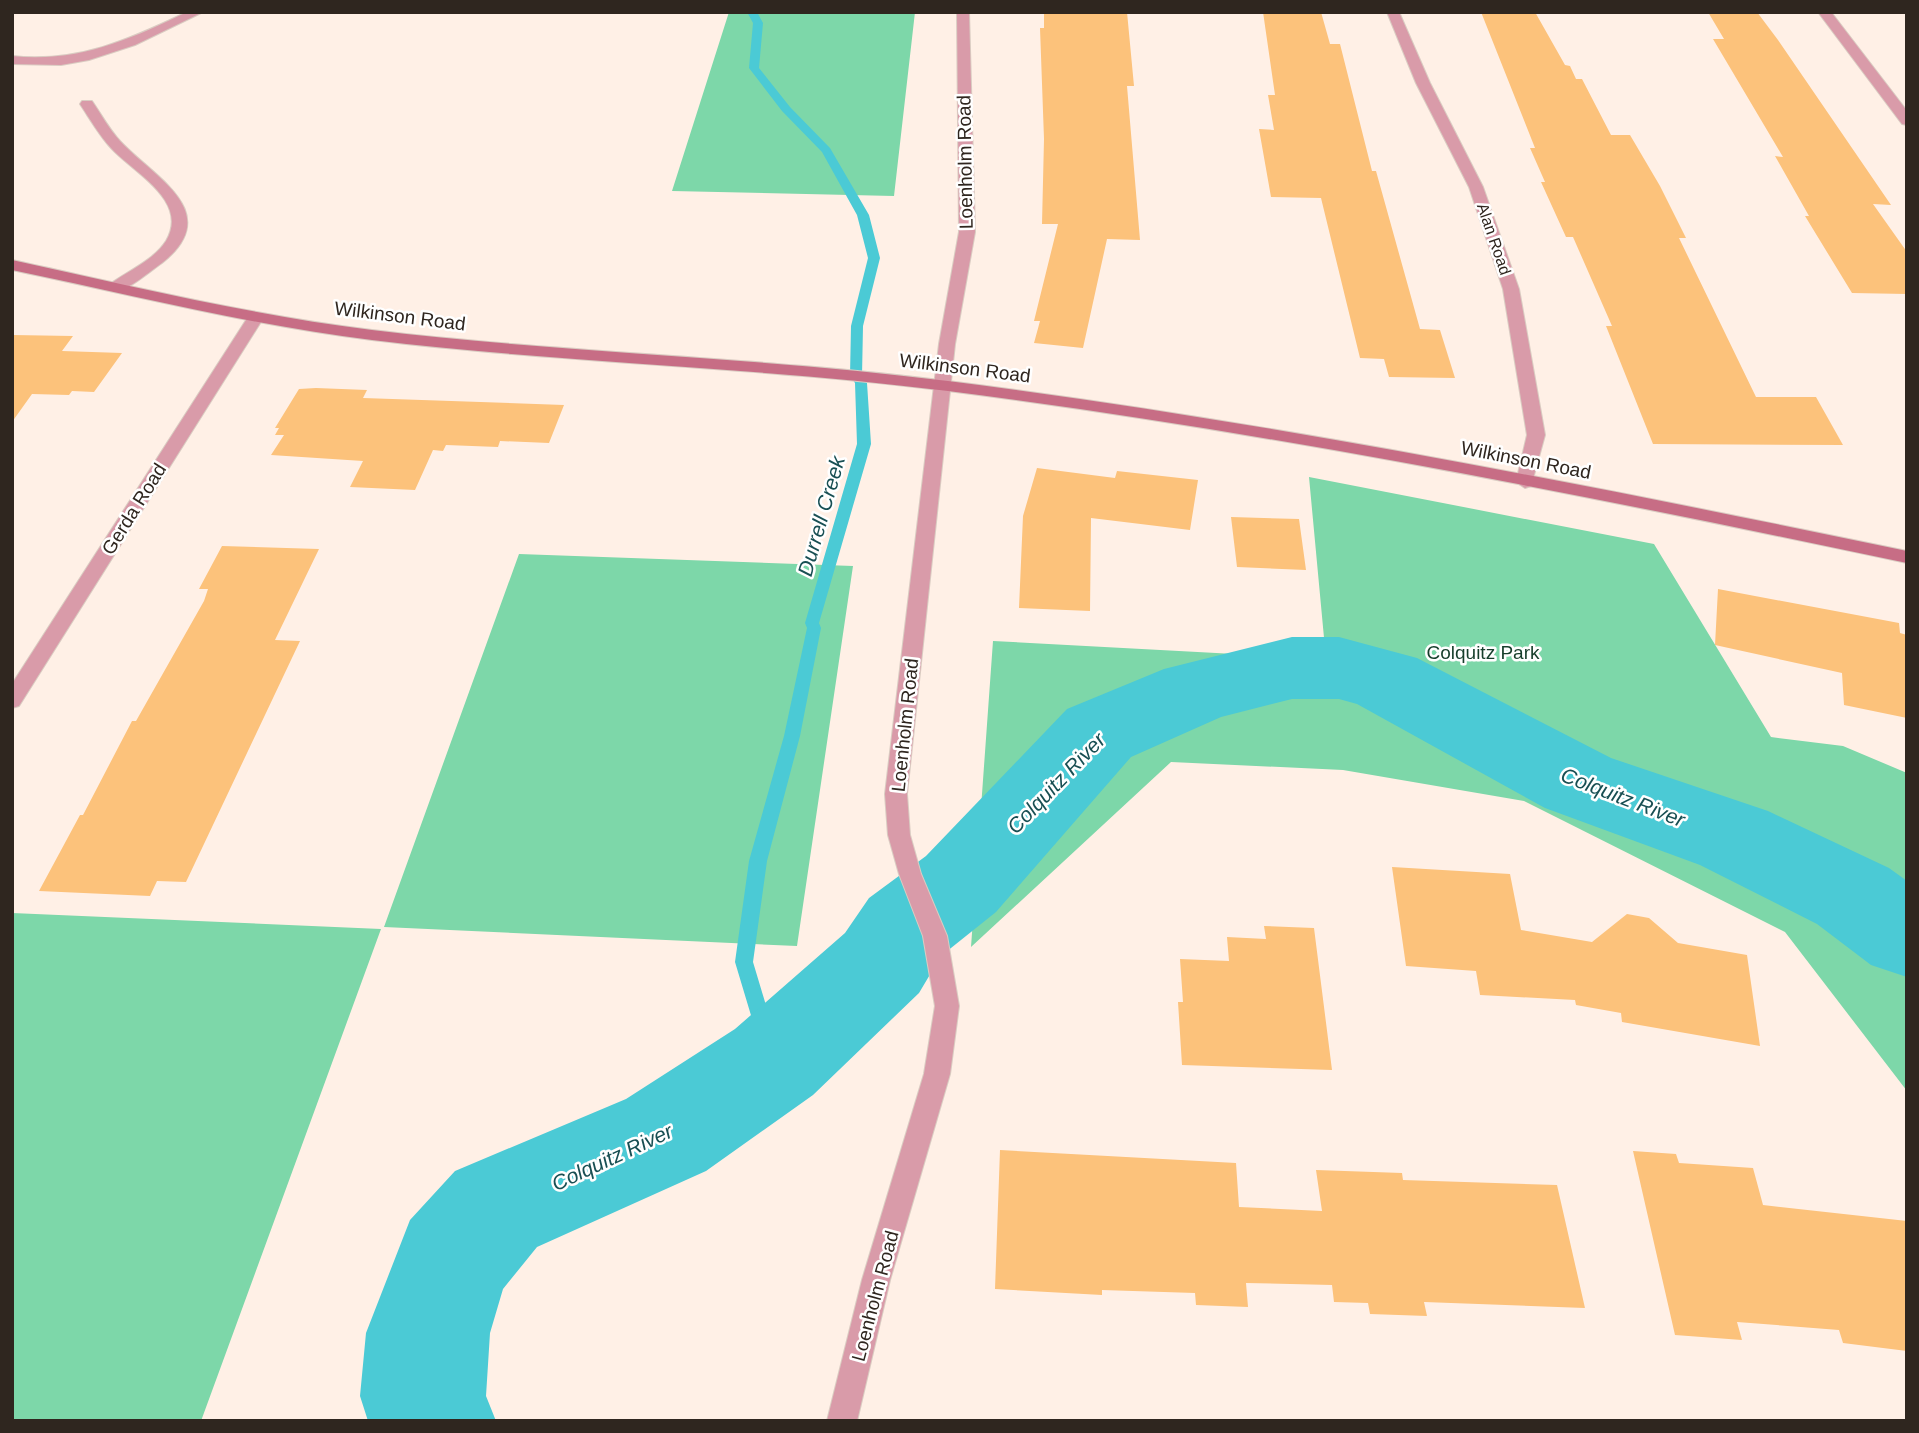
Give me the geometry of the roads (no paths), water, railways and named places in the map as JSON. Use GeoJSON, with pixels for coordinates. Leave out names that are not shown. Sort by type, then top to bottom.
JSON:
{"type":"FeatureCollection","features":[{"type":"Feature","properties":{"kind":"main road","name":"Wilkinson Road"},"geometry":{"type":"LineString","coordinates":[[12,265],[256,317],[367,335],[857,376],[1182,418],[1353,447],[1907,557]]}},
{"type":"Feature","properties":{"kind":"street"},"geometry":{"type":"LineString","coordinates":[[12,60],[48,63],[81,60],[133,43],[197,12]]}},
{"type":"Feature","properties":{"kind":"street","name":"Loenholm Road"},"geometry":{"type":"LineString","coordinates":[[842,1421],[876,1280],[937,1074],[947,1006],[935,936],[910,874],[899,835],[896,794],[947,344],[967,232],[963,12]]}},
{"type":"Feature","properties":{"kind":"street","name":"Alan Road"},"geometry":{"type":"LineString","coordinates":[[1393,12],[1423,83],[1476,187],[1511,289],[1535,435],[1525,482]]}},
{"type":"Feature","properties":{"kind":"street"},"geometry":{"type":"LineString","coordinates":[[1825,12],[1907,121]]}},
{"type":"Feature","properties":{"kind":"street"},"geometry":{"type":"LineString","coordinates":[[87,104],[116,145],[176,202],[181,217],[179,233],[170,247],[116,287]]}},
{"type":"Feature","properties":{"kind":"street","name":"Gerda Road"},"geometry":{"type":"LineString","coordinates":[[12,701],[256,317]]}},
{"type":"Feature","properties":{"kind":"waterway","name":"Durrell Creek"},"geometry":{"type":"LineString","coordinates":[[752,12],[758,23],[754,68],[786,109],[826,150],[863,215],[874,258],[857,326],[856,376],[861,383],[864,444],[812,623],[814,628],[792,736],[758,861],[744,962],[774,1062]]}},
{"type":"Feature","properties":{"kind":"waterway","name":"Colquitz River"},"geometry":{"type":"LineString","coordinates":[[432,1421],[423,1396],[428,1333],[452,1260],[496,1209],[666,1135],[774,1062],[882,963],[905,927],[961,884],[1099,733],[1196,691],[1292,668],[1339,668],[1386,680],[1578,783],[1734,838],[1853,896],[1907,936]]}},
{"type":"Feature","properties":{"kind":"park label","name":"Colquitz Park"},"geometry":{"type":"Point","coordinates":[1483,652]}}]}
